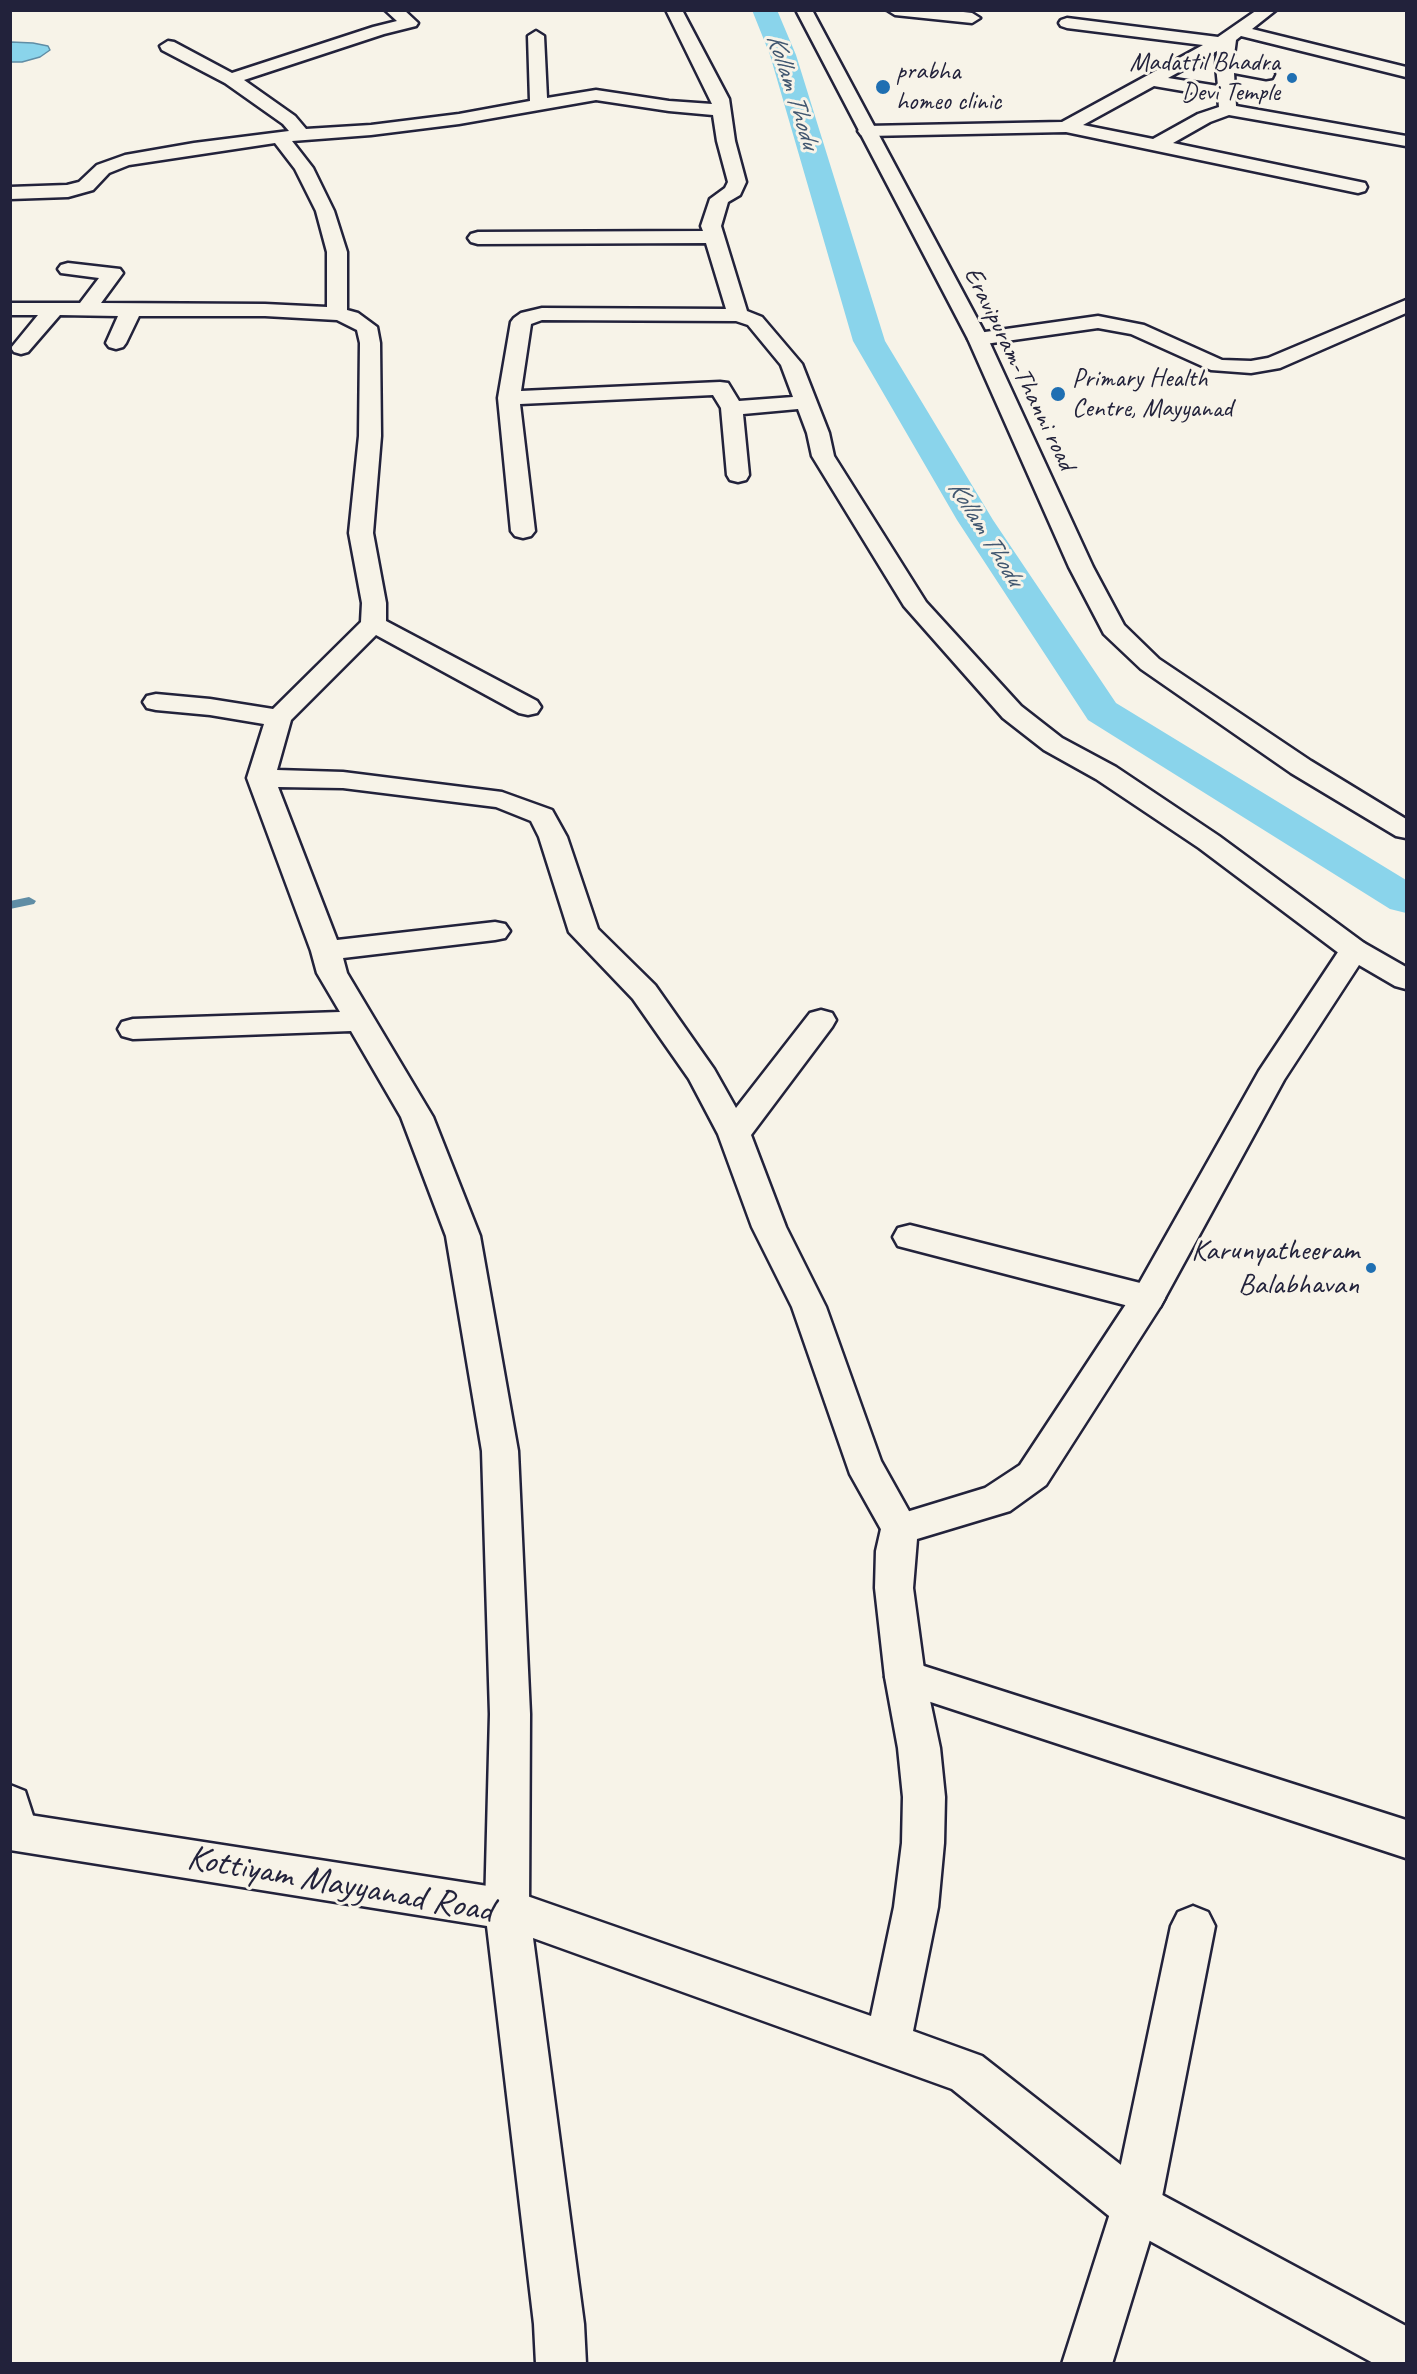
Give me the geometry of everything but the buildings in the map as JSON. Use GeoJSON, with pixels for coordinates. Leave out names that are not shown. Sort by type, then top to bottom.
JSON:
{"type":"FeatureCollection","features":[{"type":"Feature","properties":{"kind":"street"},"geometry":{"type":"LineString","coordinates":[[231,79],[370,40],[410,22],[393,10]]}},
{"type":"Feature","properties":{"kind":"street"},"geometry":{"type":"LineString","coordinates":[[674,10],[716,88],[737,182],[733,191],[719,199],[711,226],[738,315]]}},
{"type":"Feature","properties":{"kind":"street","name":"Eravipuram-Thanni road"},"geometry":{"type":"LineString","coordinates":[[804,10],[978,339],[1081,567],[1113,629],[1150,664],[1301,767],[1407,830]]}},
{"type":"Feature","properties":{"kind":"street"},"geometry":{"type":"LineString","coordinates":[[895,10],[972,18]]}},
{"type":"Feature","properties":{"kind":"street"},"geometry":{"type":"LineString","coordinates":[[1066,127],[1229,37],[1268,10]]}},
{"type":"Feature","properties":{"kind":"street"},"geometry":{"type":"LineString","coordinates":[[1066,23],[1229,37],[1407,72]]}},
{"type":"Feature","properties":{"kind":"street"},"geometry":{"type":"LineString","coordinates":[[536,36],[539,104]]}},
{"type":"Feature","properties":{"kind":"street"},"geometry":{"type":"LineString","coordinates":[[1227,101],[1224,66],[1229,37]]}},
{"type":"Feature","properties":{"kind":"street"},"geometry":{"type":"LineString","coordinates":[[168,46],[231,79],[290,120],[302,135]]}},
{"type":"Feature","properties":{"kind":"street"},"geometry":{"type":"LineString","coordinates":[[1224,66],[1266,74]]}},
{"type":"Feature","properties":{"kind":"street"},"geometry":{"type":"LineString","coordinates":[[1151,80],[1227,101],[1407,141]]}},
{"type":"Feature","properties":{"kind":"street"},"geometry":{"type":"LineString","coordinates":[[10,193],[68,191],[86,186],[103,169],[125,160],[279,137],[371,130],[459,119],[596,95],[669,106],[721,110]]}},
{"type":"Feature","properties":{"kind":"street"},"geometry":{"type":"LineString","coordinates":[[1156,145],[1204,118],[1227,101]]}},
{"type":"Feature","properties":{"kind":"street"},"geometry":{"type":"LineString","coordinates":[[867,131],[1066,127],[1358,188]]}},
{"type":"Feature","properties":{"kind":"street"},"geometry":{"type":"LineString","coordinates":[[279,137],[304,168],[325,211],[337,252],[337,314]]}},
{"type":"Feature","properties":{"kind":"street"},"geometry":{"type":"LineString","coordinates":[[478,238],[713,237]]}},
{"type":"Feature","properties":{"kind":"street"},"geometry":{"type":"LineString","coordinates":[[68,269],[113,273],[86,310]]}},
{"type":"Feature","properties":{"kind":"street"},"geometry":{"type":"LineString","coordinates":[[978,339],[1098,322],[1137,329],[1218,366],[1251,368],[1274,364],[1407,306]]}},
{"type":"Feature","properties":{"kind":"street"},"geometry":{"type":"LineString","coordinates":[[10,309],[265,310],[337,314],[360,322],[367,327],[370,333],[370,436],[361,533],[374,603],[373,624],[279,718],[261,778],[326,951],[332,973],[417,1117],[462,1236],[500,1451],[510,1714],[507,1909],[966,2072],[1136,2207],[1407,2353]]}},
{"type":"Feature","properties":{"kind":"street"},"geometry":{"type":"LineString","coordinates":[[21,348],[54,310]]}},
{"type":"Feature","properties":{"kind":"street"},"geometry":{"type":"LineString","coordinates":[[116,343],[130,310]]}},
{"type":"Feature","properties":{"kind":"street"},"geometry":{"type":"LineString","coordinates":[[523,531],[509,398],[521,322],[528,317],[542,314],[738,315],[755,321],[791,364],[819,433],[823,456],[916,606],[1012,712],[1053,744],[1106,773],[1209,842],[1354,950],[1407,979]]}},
{"type":"Feature","properties":{"kind":"street"},"geometry":{"type":"LineString","coordinates":[[509,398],[720,388],[732,408],[738,475]]}},
{"type":"Feature","properties":{"kind":"street"},"geometry":{"type":"LineString","coordinates":[[732,408],[806,402]]}},
{"type":"Feature","properties":{"kind":"street"},"geometry":{"type":"LineString","coordinates":[[373,624],[528,707]]}},
{"type":"Feature","properties":{"kind":"street"},"geometry":{"type":"LineString","coordinates":[[156,702],[210,707],[279,718]]}},
{"type":"Feature","properties":{"kind":"street"},"geometry":{"type":"LineString","coordinates":[[261,778],[343,780],[399,786],[502,800],[542,816],[553,837],[584,932],[644,993],[703,1076],[734,1134],[769,1227],[809,1307],[863,1464],[900,1529],[895,1551],[894,1588],[905,1677],[919,1748],[923,1787],[923,1843],[916,1906],[888,2044]]}},
{"type":"Feature","properties":{"kind":"street"},"geometry":{"type":"LineString","coordinates":[[326,951],[495,931]]}},
{"type":"Feature","properties":{"kind":"street"},"geometry":{"type":"LineString","coordinates":[[900,1529],[997,1500],[1034,1475],[1148,1298],[1269,1078],[1354,950]]}},
{"type":"Feature","properties":{"kind":"street"},"geometry":{"type":"LineString","coordinates":[[734,1134],[821,1020]]}},
{"type":"Feature","properties":{"kind":"street"},"geometry":{"type":"LineString","coordinates":[[133,1029],[359,1021]]}},
{"type":"Feature","properties":{"kind":"street"},"geometry":{"type":"LineString","coordinates":[[910,1237],[1148,1298]]}},
{"type":"Feature","properties":{"kind":"street"},"geometry":{"type":"LineString","coordinates":[[905,1677],[1407,1839]]}},
{"type":"Feature","properties":{"kind":"street","name":"Kottiyam Mayyanad Road"},"geometry":{"type":"LineString","coordinates":[[13,1822],[507,1909],[559,2324],[561,2364]]}},
{"type":"Feature","properties":{"kind":"street"},"geometry":{"type":"LineString","coordinates":[[1087,2364],[1136,2207],[1193,1926]]}},
{"type":"Feature","properties":{"kind":"water"},"geometry":{"type":"Polygon","coordinates":[[[11,42],[48,46],[50,50],[40,57],[22,62],[11,62],[11,42]]]}},
{"type":"Feature","properties":{"kind":"waterway","name":"Kollam Thodu"},"geometry":{"type":"LineString","coordinates":[[764,10],[783,55],[869,341],[975,520],[1102,711],[1406,899]]}},
{"type":"Feature","properties":{"kind":"waterway"},"geometry":{"type":"LineString","coordinates":[[10,905],[29,901]]}},
{"type":"Feature","properties":{"kind":"place","name":"Madattil Bhadra Devi Temple"},"geometry":{"type":"Point","coordinates":[1292,78]}},
{"type":"Feature","properties":{"kind":"place","name":"prabha homeo clinic"},"geometry":{"type":"Point","coordinates":[883,87]}},
{"type":"Feature","properties":{"kind":"place","name":"Primary Health Centre, Mayyanad"},"geometry":{"type":"Point","coordinates":[1058,394]}},
{"type":"Feature","properties":{"kind":"place","name":"Karunyatheeram Balabhavan"},"geometry":{"type":"Point","coordinates":[1371,1268]}}]}
